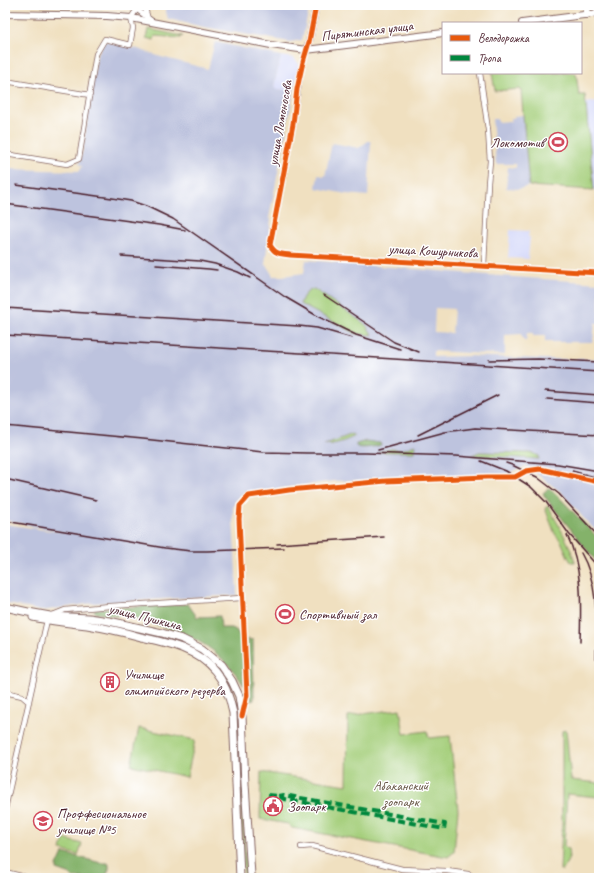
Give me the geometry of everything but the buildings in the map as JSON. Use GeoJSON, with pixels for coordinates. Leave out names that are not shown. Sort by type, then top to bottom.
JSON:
{"type":"FeatureCollection","features":[{"type":"Feature","properties":{"kind":"main road","name":"улица Пушкина"},"geometry":{"type":"LineString","coordinates":[[5,607],[48,618],[88,618],[144,628],[182,639],[202,649],[221,665],[232,681],[239,696],[242,716],[251,875],[253,878]]}},
{"type":"Feature","properties":{"kind":"main road","name":"улица Пушкина"},"geometry":{"type":"LineString","coordinates":[[5,612],[108,629],[165,642],[184,649],[201,658],[215,671],[226,688],[233,713],[240,878]]}},
{"type":"Feature","properties":{"kind":"street"},"geometry":{"type":"LineString","coordinates":[[131,5],[150,20]]}},
{"type":"Feature","properties":{"kind":"street"},"geometry":{"type":"LineString","coordinates":[[5,154],[67,164],[79,159],[96,54],[104,39],[130,45],[133,28],[132,18],[136,9],[141,5]]}},
{"type":"Feature","properties":{"kind":"street"},"geometry":{"type":"LineString","coordinates":[[146,5],[145,8],[150,20]]}},
{"type":"Feature","properties":{"kind":"street","name":"улица Ломоносова"},"geometry":{"type":"LineString","coordinates":[[270,245],[303,62],[309,42],[316,5]]}},
{"type":"Feature","properties":{"kind":"street"},"geometry":{"type":"LineString","coordinates":[[586,5],[587,15]]}},
{"type":"Feature","properties":{"kind":"street"},"geometry":{"type":"LineString","coordinates":[[530,22],[599,13]]}},
{"type":"Feature","properties":{"kind":"street"},"geometry":{"type":"LineString","coordinates":[[5,25],[6,14]]}},
{"type":"Feature","properties":{"kind":"street","name":"Пирятинская улица"},"geometry":{"type":"LineString","coordinates":[[6,14],[107,16],[150,20],[271,45],[306,50],[442,33]]}},
{"type":"Feature","properties":{"kind":"street"},"geometry":{"type":"LineString","coordinates":[[480,74],[488,130],[490,160],[484,266]]}},
{"type":"Feature","properties":{"kind":"street"},"geometry":{"type":"LineString","coordinates":[[5,81],[90,95]]}},
{"type":"Feature","properties":{"kind":"street","name":"улица Кошурникова"},"geometry":{"type":"LineString","coordinates":[[270,245],[273,250],[279,254],[290,255],[599,273]]}},
{"type":"Feature","properties":{"kind":"street"},"geometry":{"type":"LineString","coordinates":[[242,716],[247,695],[239,519],[240,506],[249,496],[289,490],[386,481],[515,477],[526,471],[540,469],[599,482]]}},
{"type":"Feature","properties":{"kind":"street"},"geometry":{"type":"LineString","coordinates":[[5,809],[48,618],[65,610],[242,598]]}},
{"type":"Feature","properties":{"kind":"street"},"geometry":{"type":"LineString","coordinates":[[5,692],[22,696],[29,702]]}},
{"type":"Feature","properties":{"kind":"street"},"geometry":{"type":"LineString","coordinates":[[301,847],[312,846],[402,869],[446,871],[468,874],[476,878]]}},
{"type":"Feature","properties":{"kind":"street"},"geometry":{"type":"LineString","coordinates":[[5,872],[29,878]]}},
{"type":"Feature","properties":{"kind":"shaded area"},"geometry":{"type":"Polygon","coordinates":[[[58,5],[104,5],[103,8],[58,5]]]}},
{"type":"Feature","properties":{"kind":"shaded area"},"geometry":{"type":"Polygon","coordinates":[[[166,5],[310,5],[302,40],[290,42],[168,19],[166,5]]]}},
{"type":"Feature","properties":{"kind":"shaded area"},"geometry":{"type":"Polygon","coordinates":[[[105,41],[208,69],[215,42],[281,56],[274,86],[276,89],[294,91],[269,218],[271,219],[265,263],[273,276],[304,273],[306,260],[599,283],[599,323],[595,323],[593,342],[545,342],[545,336],[533,336],[533,333],[527,333],[526,341],[524,341],[521,334],[505,335],[505,355],[433,351],[433,357],[469,356],[544,359],[599,359],[599,534],[561,492],[526,466],[504,475],[335,481],[245,493],[236,500],[233,508],[233,518],[237,595],[93,603],[41,611],[5,603],[5,524],[65,533],[5,520],[5,169],[80,171],[82,166],[79,164],[83,150],[97,55],[105,41]],[[435,308],[434,332],[452,333],[454,309],[435,308]]]}},
{"type":"Feature","properties":{"kind":"shaded area"},"geometry":{"type":"Polygon","coordinates":[[[281,56],[294,58],[299,64],[294,91],[276,89],[274,86],[281,56]]]}},
{"type":"Feature","properties":{"kind":"shaded area"},"geometry":{"type":"Polygon","coordinates":[[[599,101],[599,190],[594,190],[586,103],[599,101]]]}},
{"type":"Feature","properties":{"kind":"shaded area"},"geometry":{"type":"Polygon","coordinates":[[[523,115],[529,186],[519,189],[506,188],[508,167],[516,168],[516,164],[496,164],[492,119],[497,119],[498,122],[511,121],[511,118],[514,118],[515,116],[523,115]]]}},
{"type":"Feature","properties":{"kind":"shaded area"},"geometry":{"type":"Polygon","coordinates":[[[368,141],[371,141],[368,196],[346,194],[316,188],[318,175],[325,176],[332,143],[359,148],[368,141]]]}},
{"type":"Feature","properties":{"kind":"shaded area"},"geometry":{"type":"Polygon","coordinates":[[[510,230],[529,231],[528,237],[530,237],[528,259],[508,258],[510,230]]]}},
{"type":"Feature","properties":{"kind":"green space"},"geometry":{"type":"Polygon","coordinates":[[[148,29],[183,36],[181,38],[155,36],[154,40],[146,38],[148,29]]]}},
{"type":"Feature","properties":{"kind":"green space","name":"Локомотив"},"geometry":{"type":"Polygon","coordinates":[[[492,74],[576,74],[579,95],[585,95],[594,190],[529,186],[521,90],[494,91],[492,74]]]}},
{"type":"Feature","properties":{"kind":"green space"},"geometry":{"type":"Polygon","coordinates":[[[314,289],[365,324],[373,335],[357,334],[300,304],[308,291],[314,289]]]}},
{"type":"Feature","properties":{"kind":"green space"},"geometry":{"type":"Polygon","coordinates":[[[353,434],[355,436],[344,441],[324,444],[337,440],[353,434]]]}},
{"type":"Feature","properties":{"kind":"green space"},"geometry":{"type":"Polygon","coordinates":[[[366,441],[380,443],[381,445],[366,448],[356,446],[356,444],[366,441]]]}},
{"type":"Feature","properties":{"kind":"green space"},"geometry":{"type":"Polygon","coordinates":[[[415,445],[414,452],[378,452],[391,449],[401,450],[415,445]]]}},
{"type":"Feature","properties":{"kind":"green space"},"geometry":{"type":"Polygon","coordinates":[[[479,452],[530,453],[539,456],[539,459],[472,455],[479,452]]]}},
{"type":"Feature","properties":{"kind":"green space"},"geometry":{"type":"Polygon","coordinates":[[[549,488],[599,539],[599,559],[596,561],[545,497],[543,493],[549,488]]]}},
{"type":"Feature","properties":{"kind":"green space"},"geometry":{"type":"Polygon","coordinates":[[[548,506],[566,540],[575,562],[571,562],[561,541],[555,534],[545,508],[548,506]]]}},
{"type":"Feature","properties":{"kind":"green space"},"geometry":{"type":"Polygon","coordinates":[[[188,604],[197,617],[220,616],[221,628],[232,628],[236,630],[242,639],[244,686],[230,666],[218,655],[205,645],[190,637],[133,618],[133,614],[122,611],[117,616],[96,613],[94,611],[95,609],[188,604]]]}},
{"type":"Feature","properties":{"kind":"green space"},"geometry":{"type":"Polygon","coordinates":[[[248,639],[253,640],[254,700],[251,701],[248,639]]]}},
{"type":"Feature","properties":{"kind":"green space","name":"Абаканский зоопарк"},"geometry":{"type":"Polygon","coordinates":[[[400,709],[404,734],[427,731],[429,738],[450,736],[458,810],[454,852],[448,857],[292,828],[288,824],[260,819],[261,772],[347,785],[348,716],[400,709]]]}},
{"type":"Feature","properties":{"kind":"green space"},"geometry":{"type":"Polygon","coordinates":[[[139,728],[195,740],[187,777],[131,765],[139,728]]]}},
{"type":"Feature","properties":{"kind":"green space"},"geometry":{"type":"Polygon","coordinates":[[[566,730],[571,780],[599,783],[598,797],[567,794],[564,846],[568,849],[569,858],[563,870],[560,870],[562,823],[562,731],[566,730]]]}},
{"type":"Feature","properties":{"kind":"green space"},"geometry":{"type":"Polygon","coordinates":[[[240,786],[246,869],[248,878],[244,878],[240,786]]]}},
{"type":"Feature","properties":{"kind":"green space"},"geometry":{"type":"Polygon","coordinates":[[[64,839],[82,844],[78,855],[61,850],[64,839]]]}},
{"type":"Feature","properties":{"kind":"green space"},"geometry":{"type":"Polygon","coordinates":[[[63,853],[101,863],[108,863],[109,869],[105,878],[73,878],[71,875],[57,870],[57,866],[63,853]]]}},
{"type":"Feature","properties":{"kind":"railway"},"geometry":{"type":"LineString","coordinates":[[16,185],[131,201],[146,206],[173,219],[285,297],[319,317],[356,335],[400,349]]}},
{"type":"Feature","properties":{"kind":"railway"},"geometry":{"type":"LineString","coordinates":[[5,204],[159,225],[185,230]]}},
{"type":"Feature","properties":{"kind":"railway"},"geometry":{"type":"LineString","coordinates":[[121,256],[200,261],[215,264],[250,278]]}},
{"type":"Feature","properties":{"kind":"railway"},"geometry":{"type":"LineString","coordinates":[[156,265],[217,270]]}},
{"type":"Feature","properties":{"kind":"railway"},"geometry":{"type":"LineString","coordinates":[[324,295],[394,342],[419,352]]}},
{"type":"Feature","properties":{"kind":"railway"},"geometry":{"type":"LineString","coordinates":[[5,308],[299,326],[317,328],[352,338]]}},
{"type":"Feature","properties":{"kind":"railway"},"geometry":{"type":"LineString","coordinates":[[5,335],[599,372]]}},
{"type":"Feature","properties":{"kind":"railway"},"geometry":{"type":"LineString","coordinates":[[489,360],[539,359],[599,362]]}},
{"type":"Feature","properties":{"kind":"railway"},"geometry":{"type":"LineString","coordinates":[[545,391],[599,395]]}},
{"type":"Feature","properties":{"kind":"railway"},"geometry":{"type":"LineString","coordinates":[[418,435],[498,395]]}},
{"type":"Feature","properties":{"kind":"railway"},"geometry":{"type":"LineString","coordinates":[[547,399],[599,403]]}},
{"type":"Feature","properties":{"kind":"railway"},"geometry":{"type":"LineString","coordinates":[[5,426],[263,452],[456,456],[558,464],[599,471]]}},
{"type":"Feature","properties":{"kind":"railway"},"geometry":{"type":"LineString","coordinates":[[378,450],[445,432],[475,428],[599,435]]}},
{"type":"Feature","properties":{"kind":"railway"},"geometry":{"type":"LineString","coordinates":[[481,461],[506,471],[531,487],[546,502],[569,534],[599,568]]}},
{"type":"Feature","properties":{"kind":"railway"},"geometry":{"type":"LineString","coordinates":[[506,463],[537,477],[559,494],[599,537]]}},
{"type":"Feature","properties":{"kind":"railway"},"geometry":{"type":"LineString","coordinates":[[572,471],[599,478]]}},
{"type":"Feature","properties":{"kind":"railway"},"geometry":{"type":"LineString","coordinates":[[5,479],[96,500]]}},
{"type":"Feature","properties":{"kind":"railway"},"geometry":{"type":"LineString","coordinates":[[5,521],[191,551],[284,548]]}},
{"type":"Feature","properties":{"kind":"railway"},"geometry":{"type":"LineString","coordinates":[[567,535],[576,560],[580,587],[580,642]]}},
{"type":"Feature","properties":{"kind":"railway"},"geometry":{"type":"LineString","coordinates":[[277,544],[384,537]]}},
{"type":"Feature","properties":{"kind":"railway"},"geometry":{"type":"LineString","coordinates":[[581,553],[591,579],[596,606],[596,663]]}},
{"type":"Feature","properties":{"kind":"marked path"},"geometry":{"type":"LineString","coordinates":[[268,795],[444,829],[445,824],[284,795],[279,796]]}},
{"type":"Feature","properties":{"kind":"cycle path"},"geometry":{"type":"LineString","coordinates":[[316,5],[309,42],[297,89],[293,124],[270,245],[276,252],[290,255],[599,273]]}},
{"type":"Feature","properties":{"kind":"cycle path"},"geometry":{"type":"LineString","coordinates":[[242,716],[247,695],[239,519],[240,506],[249,496],[289,490],[386,481],[515,477],[526,471],[540,469],[599,482]]}},
{"type":"Feature","properties":{"kind":"place","name":"Локомотив"},"geometry":{"type":"Point","coordinates":[558,142]}},
{"type":"Feature","properties":{"kind":"place","name":"Спортивный зал"},"geometry":{"type":"Point","coordinates":[285,614]}},
{"type":"Feature","properties":{"kind":"place","name":"Училище олимпийского резерва"},"geometry":{"type":"Point","coordinates":[110,682]}},
{"type":"Feature","properties":{"kind":"place","name":"Зоопарк"},"geometry":{"type":"Point","coordinates":[273,806]}},
{"type":"Feature","properties":{"kind":"place","name":"Проффесиональное училище №5"},"geometry":{"type":"Point","coordinates":[43,821]}}]}
